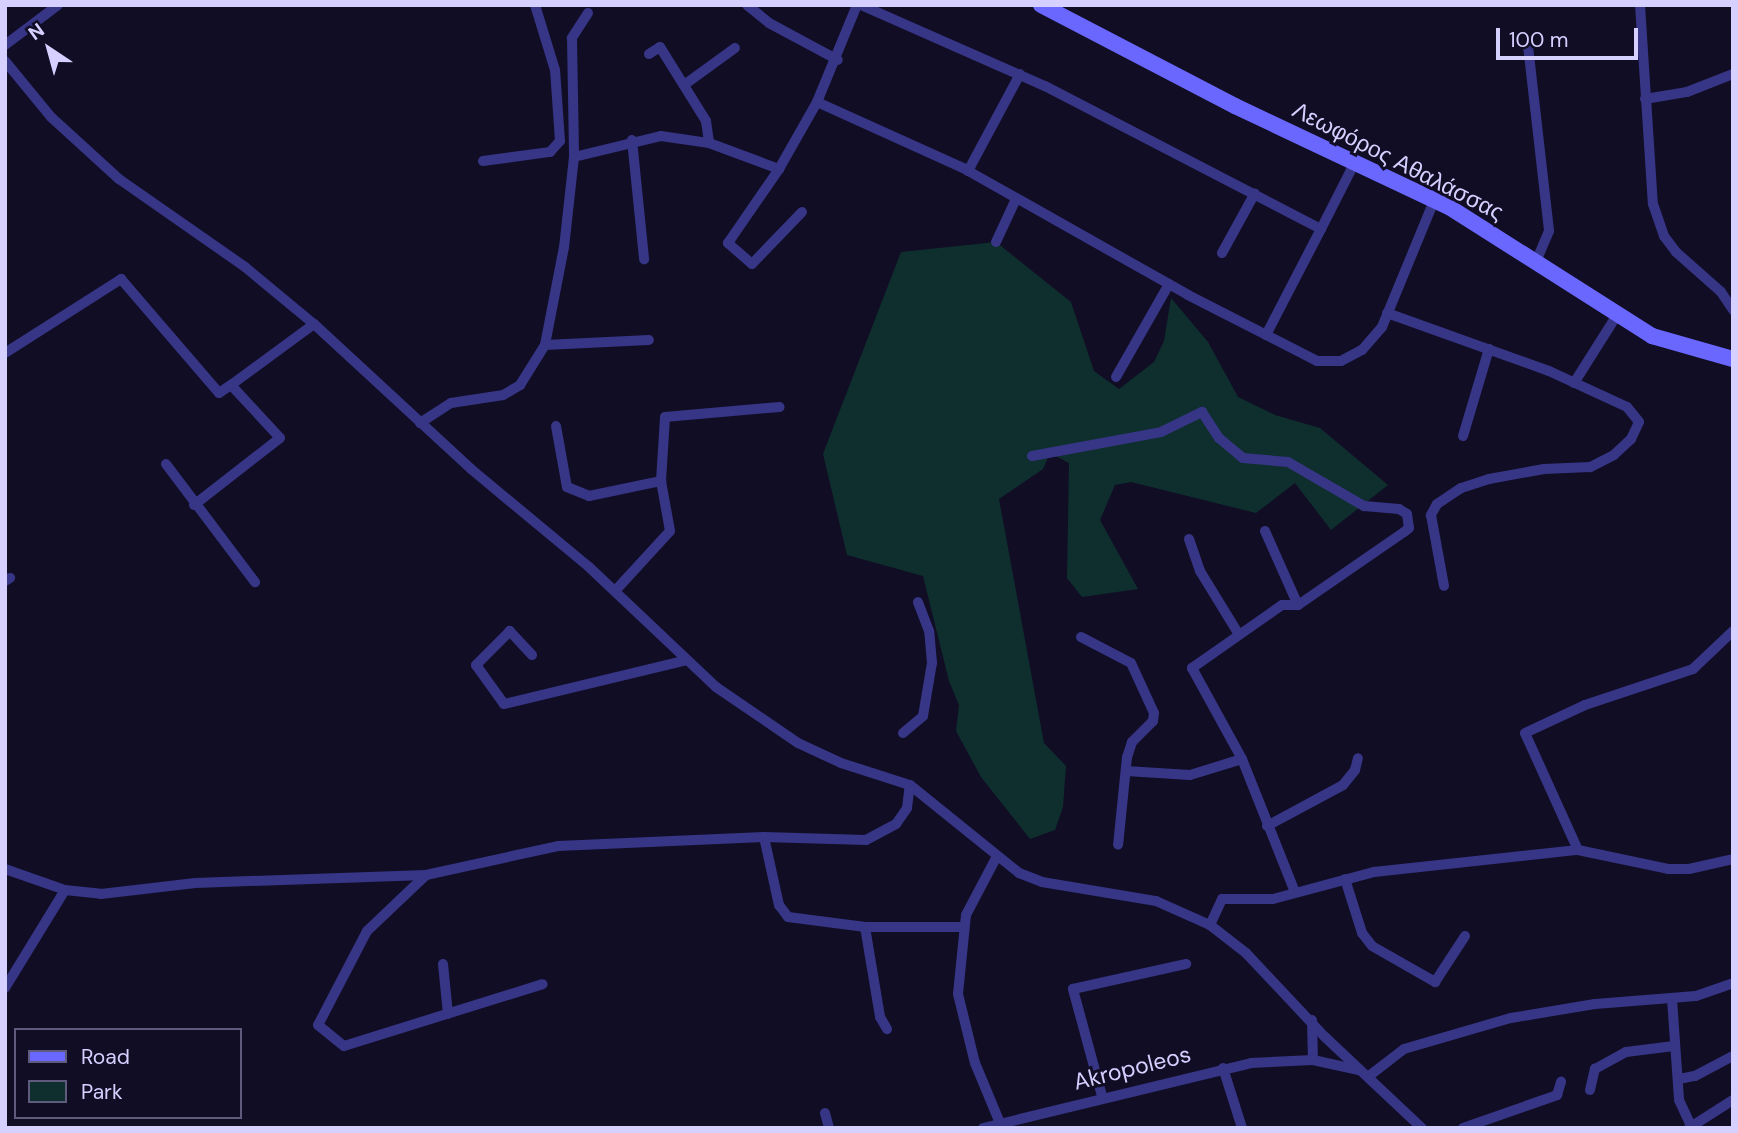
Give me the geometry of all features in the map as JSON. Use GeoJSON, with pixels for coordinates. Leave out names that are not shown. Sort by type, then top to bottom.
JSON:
{"type":"FeatureCollection","features":[{"type":"Feature","properties":{"kind":"main road","name":"Λεωφόρος Αθαλάσσας"},"geometry":{"type":"LineString","coordinates":[[1041,5],[1354,164],[1434,201],[1537,259],[1652,336],[1733,359]]}},
{"type":"Feature","properties":{"kind":"street"},"geometry":{"type":"LineString","coordinates":[[5,45],[58,5]]}},
{"type":"Feature","properties":{"kind":"street"},"geometry":{"type":"LineString","coordinates":[[483,161],[550,152],[560,141],[555,70],[535,5]]}},
{"type":"Feature","properties":{"kind":"street"},"geometry":{"type":"LineString","coordinates":[[747,5],[769,23],[838,60]]}},
{"type":"Feature","properties":{"kind":"street"},"geometry":{"type":"LineString","coordinates":[[802,212],[752,264],[728,243],[779,169],[817,102],[838,60],[859,5],[1020,74],[1321,229]]}},
{"type":"Feature","properties":{"kind":"street"},"geometry":{"type":"LineString","coordinates":[[1640,5],[1650,183],[1664,236],[1721,292],[1733,310]]}},
{"type":"Feature","properties":{"kind":"street"},"geometry":{"type":"LineString","coordinates":[[420,423],[451,403],[503,395],[520,385],[545,345],[564,247],[574,157],[572,38],[588,13]]}},
{"type":"Feature","properties":{"kind":"street"},"geometry":{"type":"LineString","coordinates":[[1528,46],[1549,231],[1537,259]]}},
{"type":"Feature","properties":{"kind":"street"},"geometry":{"type":"LineString","coordinates":[[649,54],[660,47],[706,121],[709,143]]}},
{"type":"Feature","properties":{"kind":"street"},"geometry":{"type":"LineString","coordinates":[[684,85],[735,48]]}},
{"type":"Feature","properties":{"kind":"street"},"geometry":{"type":"LineString","coordinates":[[5,61],[51,117],[119,179],[245,267],[314,324],[420,423],[615,591],[725,694],[798,743],[841,763],[910,785],[996,858],[1042,883],[1156,901],[1210,925],[1246,953],[1312,1020],[1325,1037],[1422,1128]]}},
{"type":"Feature","properties":{"kind":"street"},"geometry":{"type":"LineString","coordinates":[[968,171],[1020,74]]}},
{"type":"Feature","properties":{"kind":"street"},"geometry":{"type":"LineString","coordinates":[[1645,99],[1687,92],[1733,75]]}},
{"type":"Feature","properties":{"kind":"street"},"geometry":{"type":"LineString","coordinates":[[817,102],[968,171],[1169,284],[1317,361],[1341,361],[1362,350],[1387,313],[1434,201]]}},
{"type":"Feature","properties":{"kind":"street"},"geometry":{"type":"LineString","coordinates":[[574,157],[632,140],[661,135],[709,143],[779,169]]}},
{"type":"Feature","properties":{"kind":"street"},"geometry":{"type":"LineString","coordinates":[[632,140],[644,259]]}},
{"type":"Feature","properties":{"kind":"street"},"geometry":{"type":"LineString","coordinates":[[1266,335],[1354,164]]}},
{"type":"Feature","properties":{"kind":"street"},"geometry":{"type":"LineString","coordinates":[[1222,253],[1255,193]]}},
{"type":"Feature","properties":{"kind":"street"},"geometry":{"type":"LineString","coordinates":[[996,242],[1016,199]]}},
{"type":"Feature","properties":{"kind":"street"},"geometry":{"type":"LineString","coordinates":[[5,353],[121,279],[219,393],[314,324]]}},
{"type":"Feature","properties":{"kind":"street"},"geometry":{"type":"LineString","coordinates":[[1116,377],[1169,284]]}},
{"type":"Feature","properties":{"kind":"street"},"geometry":{"type":"LineString","coordinates":[[1387,313],[1574,383],[1636,414],[1639,422],[1631,439],[1614,456],[1590,467],[1544,469],[1489,479],[1461,488],[1437,504],[1431,515],[1444,586]]}},
{"type":"Feature","properties":{"kind":"street"},"geometry":{"type":"LineString","coordinates":[[1574,383],[1617,315]]}},
{"type":"Feature","properties":{"kind":"street"},"geometry":{"type":"LineString","coordinates":[[545,345],[649,340]]}},
{"type":"Feature","properties":{"kind":"street"},"geometry":{"type":"LineString","coordinates":[[1463,436],[1489,349]]}},
{"type":"Feature","properties":{"kind":"street"},"geometry":{"type":"LineString","coordinates":[[194,505],[280,438],[231,385]]}},
{"type":"Feature","properties":{"kind":"street"},"geometry":{"type":"LineString","coordinates":[[615,591],[670,531],[662,481],[665,417],[780,407]]}},
{"type":"Feature","properties":{"kind":"street"},"geometry":{"type":"LineString","coordinates":[[1032,456],[1161,432],[1202,412],[1219,438],[1243,458],[1288,462],[1364,506],[1399,509],[1407,514],[1409,528],[1298,606],[1282,605],[1238,633],[1192,668],[1242,758],[1295,892]]}},
{"type":"Feature","properties":{"kind":"street"},"geometry":{"type":"LineString","coordinates":[[556,426],[567,487],[589,496],[662,481]]}},
{"type":"Feature","properties":{"kind":"street"},"geometry":{"type":"LineString","coordinates":[[166,464],[194,505],[255,583]]}},
{"type":"Feature","properties":{"kind":"street"},"geometry":{"type":"LineString","coordinates":[[1265,531],[1298,606]]}},
{"type":"Feature","properties":{"kind":"street"},"geometry":{"type":"LineString","coordinates":[[1189,539],[1200,571],[1238,633]]}},
{"type":"Feature","properties":{"kind":"street"},"geometry":{"type":"LineString","coordinates":[[903,733],[923,716],[932,663],[929,631],[918,602]]}},
{"type":"Feature","properties":{"kind":"street"},"geometry":{"type":"LineString","coordinates":[[532,655],[510,631],[476,665],[504,704],[687,660]]}},
{"type":"Feature","properties":{"kind":"street"},"geometry":{"type":"LineString","coordinates":[[1578,850],[1525,733],[1585,705],[1693,669],[1733,631]]}},
{"type":"Feature","properties":{"kind":"street"},"geometry":{"type":"LineString","coordinates":[[1081,636],[1131,663],[1154,712],[1153,721],[1132,741],[1118,845]]}},
{"type":"Feature","properties":{"kind":"street"},"geometry":{"type":"LineString","coordinates":[[1126,771],[1190,775],[1242,758]]}},
{"type":"Feature","properties":{"kind":"street"},"geometry":{"type":"LineString","coordinates":[[1267,825],[1343,785],[1355,770],[1358,758]]}},
{"type":"Feature","properties":{"kind":"street"},"geometry":{"type":"LineString","coordinates":[[5,869],[65,890],[100,894],[195,883],[426,875],[558,846],[764,836],[866,840],[883,835],[907,808],[910,785]]}},
{"type":"Feature","properties":{"kind":"street"},"geometry":{"type":"LineString","coordinates":[[764,836],[779,905],[788,917],[865,927],[964,927]]}},
{"type":"Feature","properties":{"kind":"street"},"geometry":{"type":"LineString","coordinates":[[1210,925],[1222,899],[1273,898],[1374,872],[1578,850],[1668,869],[1689,869],[1733,859]]}},
{"type":"Feature","properties":{"kind":"street"},"geometry":{"type":"LineString","coordinates":[[996,858],[964,927],[959,1001],[975,1063],[1000,1123]]}},
{"type":"Feature","properties":{"kind":"street"},"geometry":{"type":"LineString","coordinates":[[426,875],[367,931],[318,1025],[344,1046],[543,985]]}},
{"type":"Feature","properties":{"kind":"street"},"geometry":{"type":"LineString","coordinates":[[1345,879],[1362,933],[1372,946],[1436,982],[1465,936]]}},
{"type":"Feature","properties":{"kind":"street"},"geometry":{"type":"LineString","coordinates":[[5,988],[65,890]]}},
{"type":"Feature","properties":{"kind":"street"},"geometry":{"type":"LineString","coordinates":[[865,927],[880,1017],[887,1029]]}},
{"type":"Feature","properties":{"kind":"street"},"geometry":{"type":"LineString","coordinates":[[443,964],[449,1014]]}},
{"type":"Feature","properties":{"kind":"street"},"geometry":{"type":"LineString","coordinates":[[1102,1096],[1073,989],[1186,964]]}},
{"type":"Feature","properties":{"kind":"street"},"geometry":{"type":"LineString","coordinates":[[1367,1074],[1404,1049],[1511,1018],[1595,1004],[1672,999],[1733,983]]}},
{"type":"Feature","properties":{"kind":"street"},"geometry":{"type":"LineString","coordinates":[[1672,999],[1679,1100],[1690,1127],[1733,1100]]}},
{"type":"Feature","properties":{"kind":"street"},"geometry":{"type":"LineString","coordinates":[[1312,1020],[1312,1051]]}},
{"type":"Feature","properties":{"kind":"street"},"geometry":{"type":"LineString","coordinates":[[1312,1051],[1325,1037]]}},
{"type":"Feature","properties":{"kind":"street"},"geometry":{"type":"LineString","coordinates":[[1590,1090],[1595,1069],[1616,1058],[1674,1046]]}},
{"type":"Feature","properties":{"kind":"street"},"geometry":{"type":"LineString","coordinates":[[1333,1061],[1338,1047]]}},
{"type":"Feature","properties":{"kind":"street","name":"Akropoleos"},"geometry":{"type":"LineString","coordinates":[[984,1128],[1102,1096],[1223,1068],[1291,1059],[1312,1051],[1321,1065],[1333,1061],[1367,1074]]}},
{"type":"Feature","properties":{"kind":"street"},"geometry":{"type":"LineString","coordinates":[[1679,1079],[1695,1076],[1733,1056]]}},
{"type":"Feature","properties":{"kind":"street"},"geometry":{"type":"LineString","coordinates":[[1223,1068],[1238,1127]]}},
{"type":"Feature","properties":{"kind":"street"},"geometry":{"type":"LineString","coordinates":[[1463,1128],[1556,1095],[1561,1082]]}},
{"type":"Feature","properties":{"kind":"street"},"geometry":{"type":"LineString","coordinates":[[825,1114],[829,1128]]}},
{"type":"Feature","properties":{"kind":"green space"},"geometry":{"type":"Polygon","coordinates":[[[996,242],[1071,302],[1094,371],[1119,389],[1154,362],[1164,341],[1171,298],[1208,342],[1238,397],[1275,415],[1320,428],[1388,485],[1331,530],[1295,483],[1256,513],[1131,482],[1115,485],[1100,520],[1138,589],[1082,597],[1067,578],[1069,463],[1050,453],[1043,469],[999,499],[1044,743],[1066,766],[1063,807],[1055,830],[1030,839],[981,777],[956,731],[959,705],[949,681],[923,576],[847,555],[823,454],[901,252],[996,242]]]}}]}
